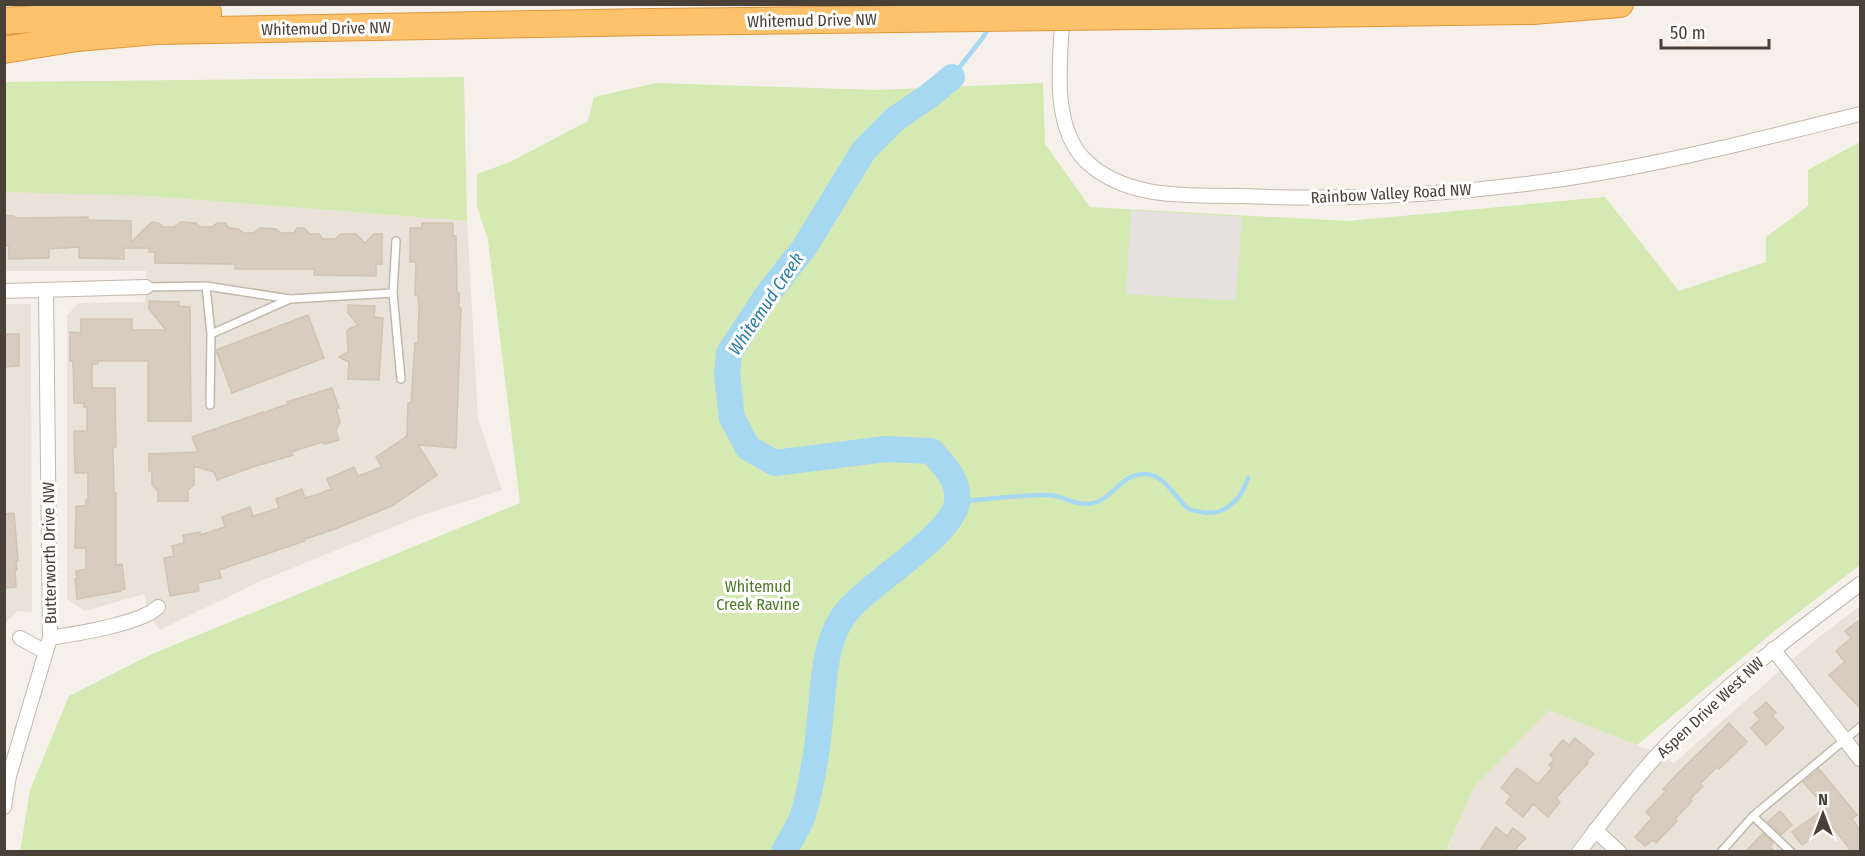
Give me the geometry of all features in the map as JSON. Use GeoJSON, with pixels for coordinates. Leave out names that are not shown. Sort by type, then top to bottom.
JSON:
{"type":"FeatureCollection","features":[{"type":"Feature","properties":{"kind":"highway","name":"Whitemud Drive NW"},"geometry":{"type":"LineString","coordinates":[[4,50],[77,38],[156,31],[652,15],[1111,4]]}},
{"type":"Feature","properties":{"kind":"highway"},"geometry":{"type":"LineString","coordinates":[[1177,4],[1217,4]]}},
{"type":"Feature","properties":{"kind":"highway","name":"Whitemud Drive NW"},"geometry":{"type":"LineString","coordinates":[[4,21],[126,13],[1145,16],[1533,11],[1620,4]]}},
{"type":"Feature","properties":{"kind":"street","name":"Rainbow Valley Road NW"},"geometry":{"type":"LineString","coordinates":[[1063,4],[1059,73],[1062,108],[1067,131],[1086,162],[1109,179],[1142,191],[1281,198],[1406,195],[1499,187],[1605,172],[1695,154],[1860,114]]}},
{"type":"Feature","properties":{"kind":"street"},"geometry":{"type":"LineString","coordinates":[[4,291],[146,287]]}},
{"type":"Feature","properties":{"kind":"street","name":"Butterworth Drive NW"},"geometry":{"type":"LineString","coordinates":[[4,807],[9,776],[48,645],[46,291]]}},
{"type":"Feature","properties":{"kind":"street","name":"Aspen Drive West NW"},"geometry":{"type":"LineString","coordinates":[[1579,852],[1659,754],[1715,698],[1773,649],[1860,584]]}},
{"type":"Feature","properties":{"kind":"street"},"geometry":{"type":"LineString","coordinates":[[21,638],[48,645],[148,614],[158,607]]}},
{"type":"Feature","properties":{"kind":"street"},"geometry":{"type":"LineString","coordinates":[[1773,649],[1860,759]]}},
{"type":"Feature","properties":{"kind":"street"},"geometry":{"type":"LineString","coordinates":[[1595,830],[1619,852]]}},
{"type":"Feature","properties":{"kind":"lane"},"geometry":{"type":"LineString","coordinates":[[396,241],[393,293],[400,379]]}},
{"type":"Feature","properties":{"kind":"lane"},"geometry":{"type":"LineString","coordinates":[[146,287],[206,286],[290,299],[393,293]]}},
{"type":"Feature","properties":{"kind":"lane"},"geometry":{"type":"LineString","coordinates":[[206,286],[211,334],[210,405]]}},
{"type":"Feature","properties":{"kind":"lane"},"geometry":{"type":"LineString","coordinates":[[211,334],[290,299]]}},
{"type":"Feature","properties":{"kind":"lane"},"geometry":{"type":"LineString","coordinates":[[1721,852],[1753,816],[1860,727]]}},
{"type":"Feature","properties":{"kind":"lane"},"geometry":{"type":"LineString","coordinates":[[1753,816],[1791,852]]}},
{"type":"Feature","properties":{"kind":"shaded area"},"geometry":{"type":"Polygon","coordinates":[[[5,190],[149,196],[467,221],[478,419],[502,490],[423,515],[258,582],[160,630],[148,614],[144,594],[85,611],[67,599],[67,315],[79,303],[145,302],[146,271],[5,271],[5,190]]]}},
{"type":"Feature","properties":{"kind":"shaded area"},"geometry":{"type":"Polygon","coordinates":[[[1131,210],[1242,217],[1236,301],[1126,294],[1131,210]]]}},
{"type":"Feature","properties":{"kind":"shaded area"},"geometry":{"type":"Polygon","coordinates":[[[5,304],[31,304],[32,612],[18,611],[5,623],[5,304]]]}},
{"type":"Feature","properties":{"kind":"shaded area"},"geometry":{"type":"Polygon","coordinates":[[[1860,606],[1860,851],[1446,852],[1474,787],[1549,709],[1659,754],[1674,763],[1814,641],[1860,606]]]}},
{"type":"Feature","properties":{"kind":"green space"},"geometry":{"type":"Polygon","coordinates":[[[464,77],[467,221],[149,196],[5,192],[5,82],[464,77]]]}},
{"type":"Feature","properties":{"kind":"green space","name":"Whitemud Creek Ravine"},"geometry":{"type":"Polygon","coordinates":[[[656,83],[876,90],[1043,83],[1045,144],[1090,207],[1348,221],[1605,197],[1679,291],[1766,262],[1766,237],[1808,206],[1808,170],[1860,142],[1860,565],[1772,633],[1637,745],[1549,710],[1474,787],[1446,851],[20,852],[30,790],[69,696],[152,654],[520,503],[488,240],[477,206],[477,174],[510,162],[588,121],[594,97],[656,83]]]}},
{"type":"Feature","properties":{"kind":"building"},"geometry":{"type":"Polygon","coordinates":[[[4,216],[16,218],[88,217],[88,220],[131,221],[131,242],[152,222],[163,227],[174,227],[181,222],[196,223],[200,227],[212,227],[217,223],[225,223],[229,228],[238,229],[244,233],[254,233],[260,228],[276,229],[281,233],[294,233],[297,228],[304,228],[310,234],[319,234],[323,239],[335,239],[341,234],[356,234],[365,243],[374,234],[382,234],[382,264],[376,264],[376,276],[314,275],[314,269],[235,269],[235,264],[155,263],[155,252],[149,252],[149,248],[124,248],[124,259],[79,258],[79,247],[49,249],[49,258],[9,259],[9,246],[4,246],[4,216]]]}},
{"type":"Feature","properties":{"kind":"building"},"geometry":{"type":"Polygon","coordinates":[[[422,223],[453,223],[453,236],[456,236],[457,293],[459,293],[459,308],[461,308],[456,448],[418,445],[437,475],[392,506],[305,539],[305,541],[219,570],[221,578],[198,583],[199,591],[170,596],[164,558],[174,556],[172,546],[184,543],[183,535],[200,532],[200,535],[225,527],[222,517],[250,507],[253,516],[279,508],[276,499],[302,489],[305,498],[319,494],[331,489],[327,479],[354,467],[358,476],[382,467],[376,457],[407,436],[408,403],[411,403],[415,343],[418,343],[419,307],[418,295],[415,295],[416,262],[410,262],[410,228],[422,228],[422,223]]]}},
{"type":"Feature","properties":{"kind":"building"},"geometry":{"type":"Polygon","coordinates":[[[149,301],[179,302],[179,306],[190,307],[191,421],[148,421],[148,361],[98,361],[98,364],[92,364],[92,388],[115,388],[116,447],[113,447],[114,493],[116,493],[116,565],[122,564],[125,589],[77,599],[76,571],[86,569],[86,548],[75,548],[76,506],[86,506],[88,473],[75,473],[74,431],[87,431],[87,407],[84,407],[84,403],[74,403],[70,332],[81,333],[81,319],[132,319],[132,330],[166,330],[149,309],[149,301]]]}},
{"type":"Feature","properties":{"kind":"building"},"geometry":{"type":"Polygon","coordinates":[[[348,305],[375,306],[374,317],[383,318],[379,380],[348,379],[349,362],[339,357],[348,352],[347,330],[358,325],[348,313],[348,305]]]}},
{"type":"Feature","properties":{"kind":"building"},"geometry":{"type":"Polygon","coordinates":[[[308,315],[324,358],[232,393],[216,350],[308,315]]]}},
{"type":"Feature","properties":{"kind":"building"},"geometry":{"type":"Polygon","coordinates":[[[4,334],[19,334],[19,366],[4,367],[4,334]]]}},
{"type":"Feature","properties":{"kind":"building"},"geometry":{"type":"Polygon","coordinates":[[[332,388],[339,408],[336,408],[340,422],[336,430],[339,440],[324,444],[323,442],[291,452],[293,455],[217,480],[214,472],[194,466],[194,485],[188,490],[188,501],[158,501],[158,491],[152,485],[152,471],[149,471],[149,454],[198,452],[192,437],[332,388]]]}},
{"type":"Feature","properties":{"kind":"building"},"geometry":{"type":"Polygon","coordinates":[[[14,513],[18,561],[16,561],[17,570],[15,570],[16,587],[4,588],[4,514],[14,513]]]}},
{"type":"Feature","properties":{"kind":"building"},"geometry":{"type":"Polygon","coordinates":[[[1860,620],[1860,708],[1829,675],[1845,662],[1836,651],[1851,638],[1845,631],[1860,620]]]}},
{"type":"Feature","properties":{"kind":"building"},"geometry":{"type":"Polygon","coordinates":[[[1766,702],[1776,713],[1772,716],[1784,728],[1766,745],[1751,728],[1760,719],[1754,713],[1766,702]]]}},
{"type":"Feature","properties":{"kind":"building"},"geometry":{"type":"Polygon","coordinates":[[[1729,723],[1747,742],[1700,784],[1703,786],[1690,799],[1692,801],[1656,843],[1653,840],[1645,846],[1635,837],[1652,818],[1646,812],[1666,791],[1663,789],[1729,723]]]}},
{"type":"Feature","properties":{"kind":"building"},"geometry":{"type":"Polygon","coordinates":[[[1575,738],[1594,754],[1556,798],[1560,802],[1548,817],[1533,804],[1523,817],[1506,803],[1511,796],[1501,788],[1517,768],[1538,784],[1552,768],[1549,765],[1554,759],[1550,755],[1563,740],[1569,745],[1575,738]]]}},
{"type":"Feature","properties":{"kind":"building"},"geometry":{"type":"Polygon","coordinates":[[[1819,769],[1857,815],[1852,819],[1860,830],[1860,852],[1852,852],[1831,825],[1802,845],[1792,832],[1826,808],[1803,782],[1819,769]]]}},
{"type":"Feature","properties":{"kind":"building"},"geometry":{"type":"Polygon","coordinates":[[[1780,811],[1792,825],[1781,835],[1768,822],[1780,811]]]}},
{"type":"Feature","properties":{"kind":"building"},"geometry":{"type":"Polygon","coordinates":[[[1496,827],[1507,836],[1513,828],[1526,838],[1513,852],[1479,852],[1496,827]]]}},
{"type":"Feature","properties":{"kind":"building"},"geometry":{"type":"Polygon","coordinates":[[[1763,833],[1773,843],[1770,846],[1775,852],[1745,852],[1763,833]]]}},
{"type":"Feature","properties":{"kind":"waterway","name":"Whitemud Creek"},"geometry":{"type":"LineString","coordinates":[[952,77],[984,36],[989,26]]}},
{"type":"Feature","properties":{"kind":"waterway","name":"Whitemud Creek"},"geometry":{"type":"LineString","coordinates":[[784,852],[801,820],[809,792],[814,768],[825,668],[836,630],[853,605],[940,530],[952,516],[957,494],[954,480],[931,451],[886,449],[775,463],[748,448],[732,418],[727,375],[729,353],[767,295],[804,248],[864,150],[895,119],[952,77]]}},
{"type":"Feature","properties":{"kind":"waterway"},"geometry":{"type":"LineString","coordinates":[[957,502],[1048,495],[1088,504],[1103,499],[1135,475],[1150,474],[1163,481],[1189,509],[1210,513],[1225,509],[1237,499],[1248,478]]}}]}
